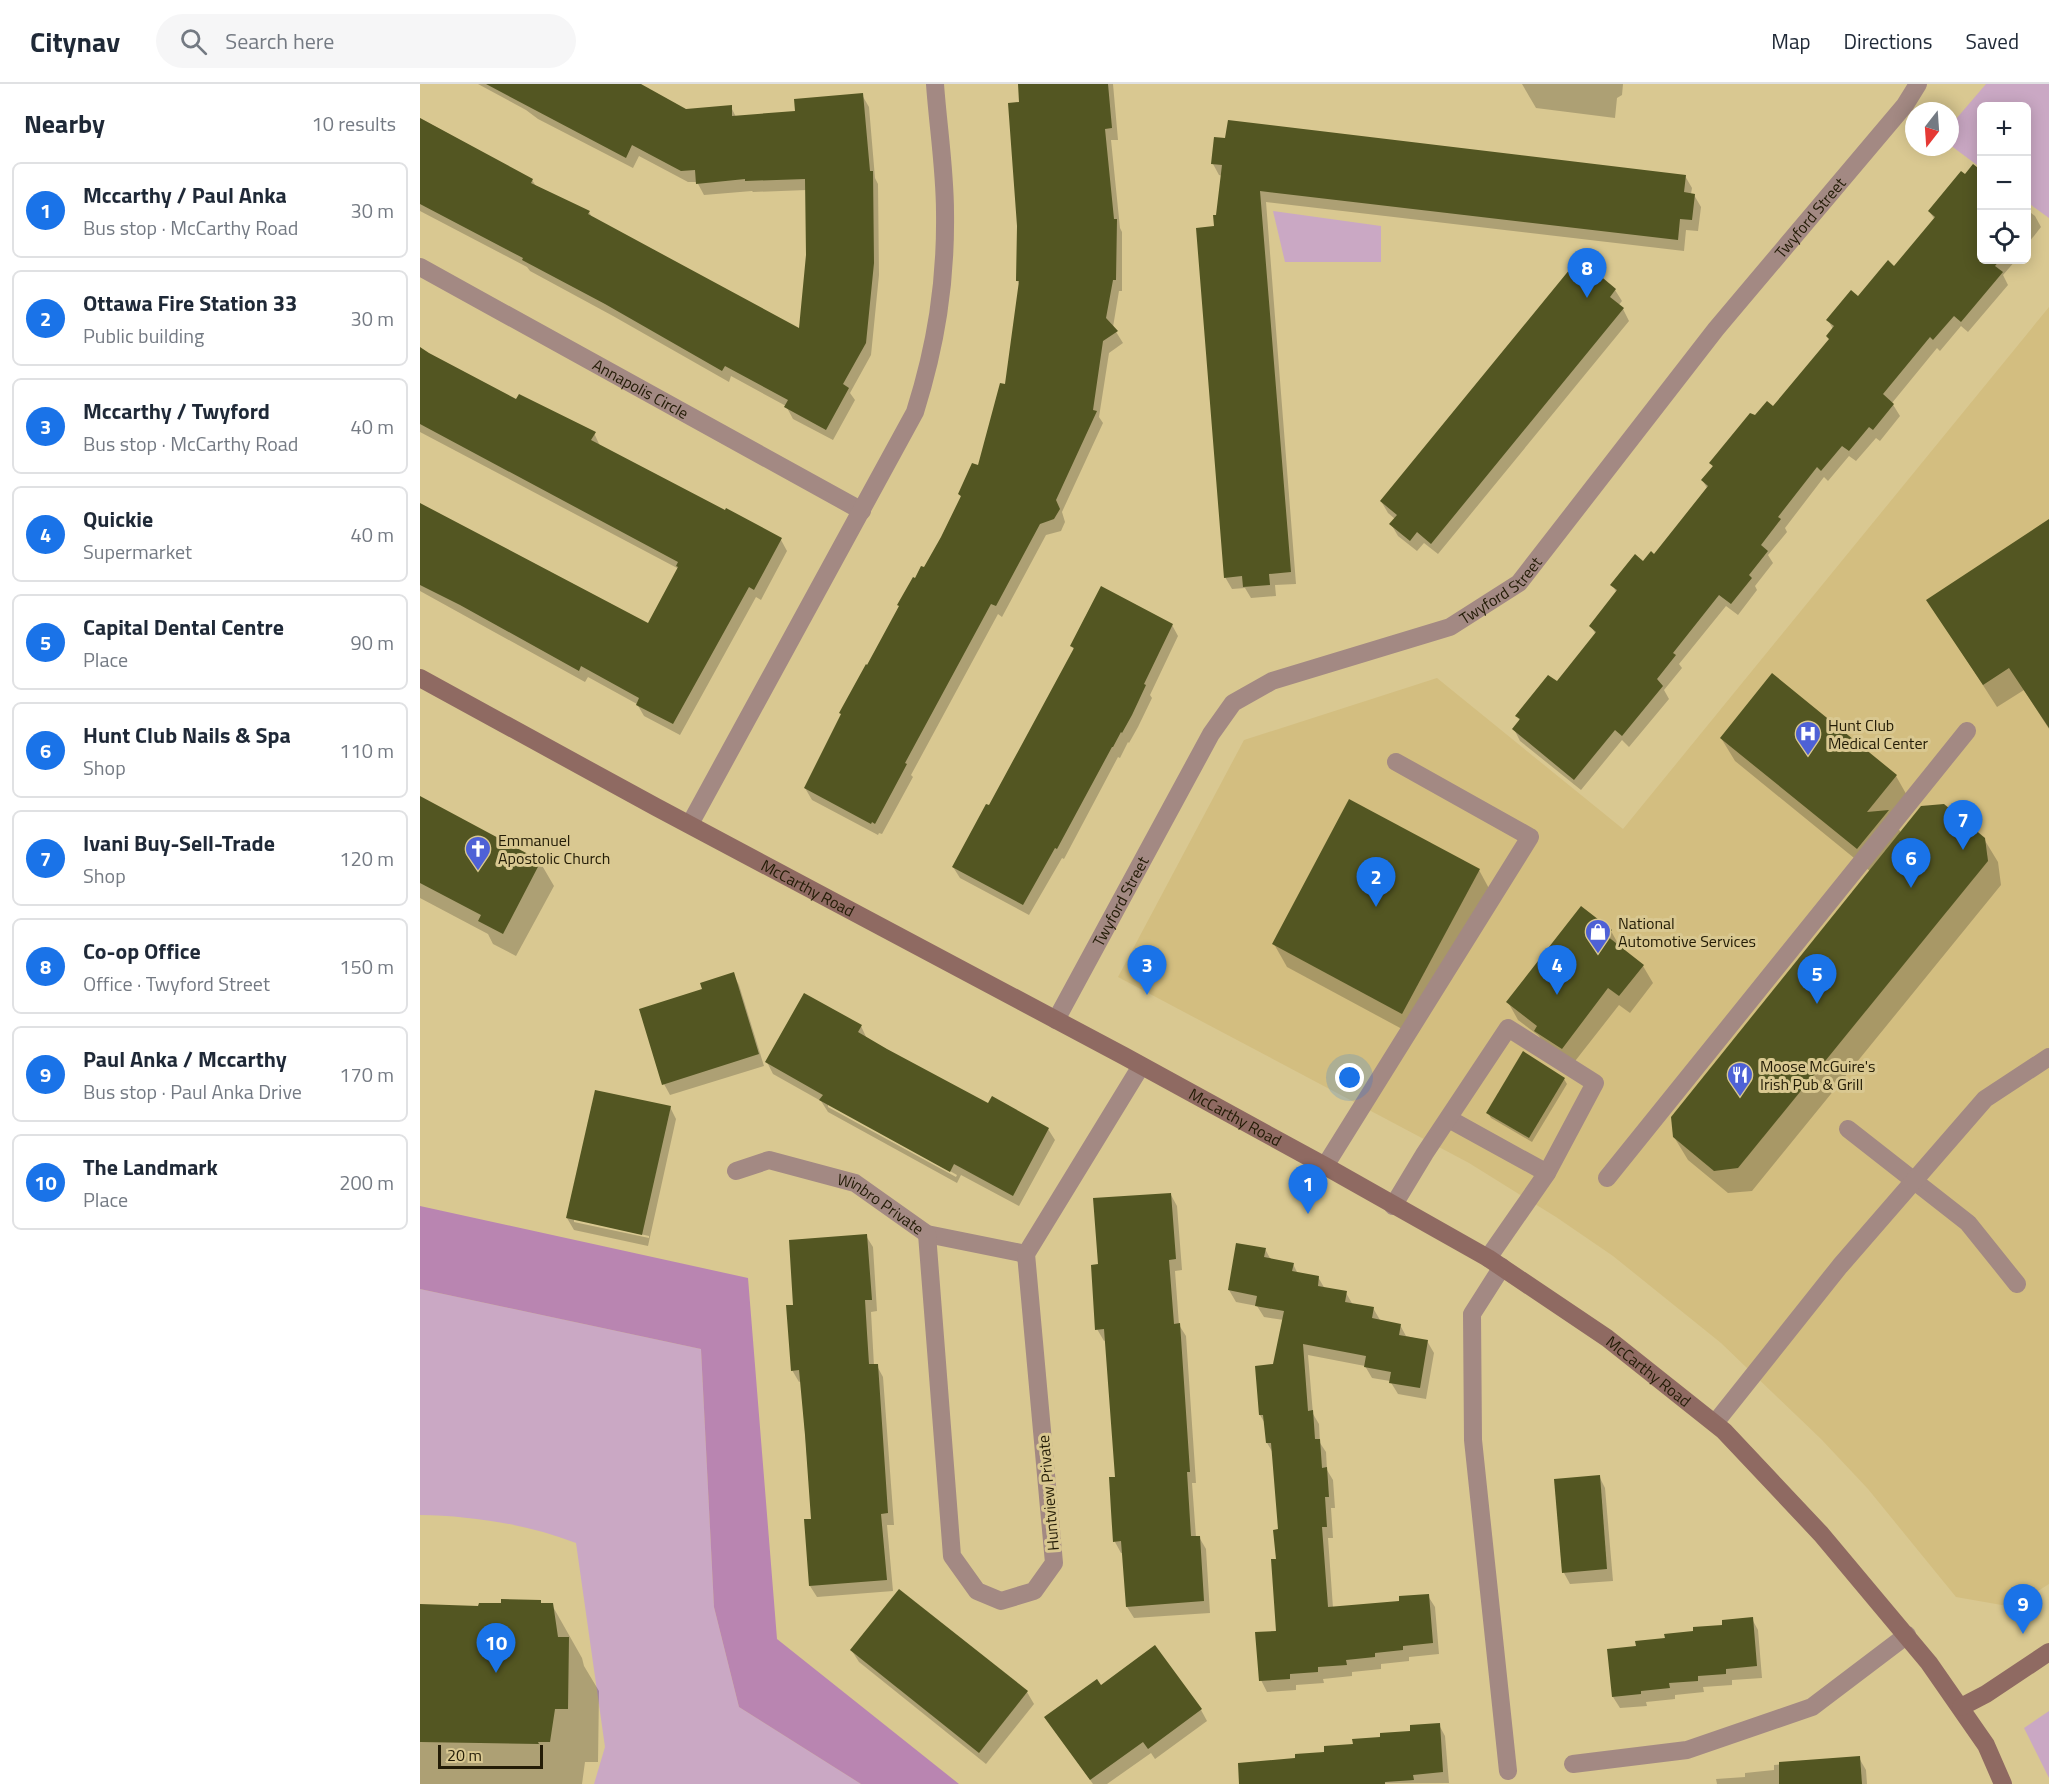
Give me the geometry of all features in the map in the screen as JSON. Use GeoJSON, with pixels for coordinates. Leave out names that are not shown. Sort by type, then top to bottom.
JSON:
{"type":"FeatureCollection","features":[{"type":"Feature","properties":{"kind":"street"},"geometry":{"type":"LineString","coordinates":[[690,824],[915,412],[930,366],[941,300],[945,210],[935,84]]}},
{"type":"Feature","properties":{"kind":"street","name":"Twyford Street"},"geometry":{"type":"LineString","coordinates":[[1056,1020],[1211,734],[1233,703],[1272,681],[1450,627],[1519,583],[1716,329],[1905,105],[1918,84]]}},
{"type":"Feature","properties":{"kind":"street","name":"Annapolis Circle"},"geometry":{"type":"LineString","coordinates":[[420,267],[862,511]]}},
{"type":"Feature","properties":{"kind":"street","name":"McCarthy Road"},"geometry":{"type":"LineString","coordinates":[[420,678],[1325,1167],[1495,1263],[1607,1338],[1715,1423],[1821,1534],[1907,1635],[1961,1707],[1986,1744],[2003,1784]]}},
{"type":"Feature","properties":{"kind":"street"},"geometry":{"type":"LineString","coordinates":[[1606,1178],[1967,731]]}},
{"type":"Feature","properties":{"kind":"street"},"geometry":{"type":"LineString","coordinates":[[1325,1167],[1530,837],[1396,762]]}},
{"type":"Feature","properties":{"kind":"street"},"geometry":{"type":"LineString","coordinates":[[1393,1206],[1508,1028],[1596,1083],[1495,1263],[1472,1314],[1473,1428],[1508,1771]]}},
{"type":"Feature","properties":{"kind":"street"},"geometry":{"type":"LineString","coordinates":[[1715,1423],[1840,1266],[1985,1099],[2049,1057]]}},
{"type":"Feature","properties":{"kind":"street"},"geometry":{"type":"LineString","coordinates":[[1026,1254],[1141,1066]]}},
{"type":"Feature","properties":{"kind":"street"},"geometry":{"type":"LineString","coordinates":[[1449,1119],[1546,1173]]}},
{"type":"Feature","properties":{"kind":"street"},"geometry":{"type":"LineString","coordinates":[[1848,1129],[1968,1223],[2017,1284]]}},
{"type":"Feature","properties":{"kind":"street","name":"Winbro Private"},"geometry":{"type":"LineString","coordinates":[[736,1171],[769,1160],[855,1183],[927,1234],[1026,1254]]}},
{"type":"Feature","properties":{"kind":"street","name":"Huntview Private"},"geometry":{"type":"LineString","coordinates":[[927,1234],[952,1556],[977,1591],[1001,1601],[1034,1591],[1054,1563],[1026,1254]]}},
{"type":"Feature","properties":{"kind":"street"},"geometry":{"type":"LineString","coordinates":[[1574,1764],[1687,1750],[1812,1707],[1907,1635]]}},
{"type":"Feature","properties":{"kind":"street"},"geometry":{"type":"LineString","coordinates":[[1961,1707],[1986,1694],[2049,1652]]}},
{"type":"Feature","properties":{"kind":"shaded area"},"geometry":{"type":"Polygon","coordinates":[[[1986,84],[2049,84],[2049,218],[2031,205],[2031,102],[1977,102],[1977,165],[1959,152],[1959,116],[1986,84]]]}},
{"type":"Feature","properties":{"kind":"shaded area"},"geometry":{"type":"Polygon","coordinates":[[[1273,211],[1381,226],[1381,262],[1285,262],[1273,211]]]}},
{"type":"Feature","properties":{"kind":"shaded area"},"geometry":{"type":"Polygon","coordinates":[[[2049,307],[2049,1584],[2013,1607],[1956,1597],[1868,1489],[1821,1439],[1721,1343],[1613,1256],[1556,1217],[1469,1163],[1118,977],[1244,740],[1437,678],[1623,829],[2049,307]]]}},
{"type":"Feature","properties":{"kind":"shaded area"},"geometry":{"type":"Polygon","coordinates":[[[420,1206],[748,1278],[777,1639],[959,1784],[861,1784],[739,1707],[714,1607],[701,1349],[420,1289],[420,1206]]]}},
{"type":"Feature","properties":{"kind":"shaded area"},"geometry":{"type":"Polygon","coordinates":[[[420,1289],[701,1349],[714,1607],[739,1707],[861,1784],[594,1784],[605,1747],[576,1543],[500,1522],[420,1515],[420,1289]]]}},
{"type":"Feature","properties":{"kind":"shaded area"},"geometry":{"type":"Polygon","coordinates":[[[2049,1711],[2049,1778],[2024,1728],[2049,1711]]]}},
{"type":"Feature","properties":{"kind":"building"},"geometry":{"type":"Polygon","coordinates":[[[486,84],[641,84],[686,109],[732,105],[732,116],[795,111],[794,99],[863,93],[870,171],[873,171],[874,263],[866,343],[843,384],[849,388],[826,430],[784,407],[788,400],[725,366],[722,371],[605,304],[522,260],[523,258],[420,204],[420,118],[533,179],[531,183],[590,211],[588,214],[799,328],[806,255],[805,179],[745,181],[745,179],[696,184],[695,170],[681,171],[632,145],[626,158],[486,84]]]}},
{"type":"Feature","properties":{"kind":"building"},"geometry":{"type":"Polygon","coordinates":[[[1018,84],[1108,84],[1112,128],[1105,129],[1114,219],[1117,219],[1116,280],[1113,280],[1106,318],[1118,331],[1103,341],[1093,410],[1097,411],[1056,500],[1060,509],[1054,519],[1040,524],[996,606],[991,604],[905,763],[907,764],[875,824],[872,822],[871,824],[804,788],[841,714],[839,713],[899,606],[897,605],[913,577],[915,578],[921,566],[924,567],[941,537],[961,496],[958,494],[972,463],[978,465],[1000,383],[1005,384],[1019,281],[1016,281],[1017,226],[1008,103],[1019,102],[1018,84]]]}},
{"type":"Feature","properties":{"kind":"building"},"geometry":{"type":"Polygon","coordinates":[[[1228,120],[1686,175],[1684,192],[1695,194],[1692,220],[1680,219],[1678,240],[1260,191],[1291,572],[1269,574],[1270,585],[1243,587],[1242,576],[1224,578],[1196,228],[1214,226],[1213,215],[1216,215],[1222,165],[1211,164],[1214,137],[1225,138],[1228,120]]]}},
{"type":"Feature","properties":{"kind":"building"},"geometry":{"type":"Polygon","coordinates":[[[1973,164],[1977,167],[1977,264],[1997,264],[1995,266],[2003,272],[1961,322],[1954,316],[1933,340],[1930,337],[1883,394],[1894,404],[1873,430],[1869,427],[1849,451],[1842,446],[1821,471],[1817,467],[1778,517],[1781,519],[1761,545],[1768,551],[1749,575],[1752,578],[1731,604],[1719,595],[1673,653],[1676,655],[1657,679],[1663,686],[1622,736],[1615,730],[1574,780],[1512,729],[1520,719],[1515,716],[1548,675],[1557,681],[1596,632],[1589,626],[1617,590],[1610,585],[1635,554],[1643,561],[1651,551],[1654,554],[1708,486],[1701,480],[1713,466],[1709,463],[1750,413],[1755,415],[1767,401],[1773,406],[1829,339],[1826,336],[1834,326],[1826,320],[1851,290],[1858,296],[1888,260],[1894,266],[1935,217],[1928,211],[1961,171],[1965,174],[1973,164]]]}},
{"type":"Feature","properties":{"kind":"building"},"geometry":{"type":"Polygon","coordinates":[[[1579,258],[1616,289],[1610,297],[1624,308],[1431,544],[1417,532],[1410,541],[1389,524],[1397,515],[1380,501],[1579,258]]]}},
{"type":"Feature","properties":{"kind":"building"},"geometry":{"type":"Polygon","coordinates":[[[420,347],[516,399],[519,394],[596,432],[591,440],[782,538],[754,590],[749,587],[673,724],[636,705],[639,698],[581,666],[579,671],[420,585],[420,503],[648,623],[678,567],[676,566],[678,562],[420,424],[420,347]]]}},
{"type":"Feature","properties":{"kind":"building"},"geometry":{"type":"Polygon","coordinates":[[[2049,519],[2049,728],[2009,668],[1983,685],[1926,600],[2049,519]]]}},
{"type":"Feature","properties":{"kind":"building"},"geometry":{"type":"Polygon","coordinates":[[[1101,586],[1173,624],[1132,715],[1023,905],[952,867],[986,804],[989,805],[1074,648],[1070,646],[1101,586]]]}},
{"type":"Feature","properties":{"kind":"building","name":"Hunt Club Medical Center"},"geometry":{"type":"Polygon","coordinates":[[[1772,673],[1897,775],[1867,812],[1889,810],[1857,849],[1720,738],[1772,673]]]}},
{"type":"Feature","properties":{"kind":"building","name":"Emmanuel Apostolic Church"},"geometry":{"type":"Polygon","coordinates":[[[420,796],[541,861],[503,934],[478,921],[481,915],[420,883],[420,796]]]}},
{"type":"Feature","properties":{"kind":"building"},"geometry":{"type":"Polygon","coordinates":[[[1349,799],[1480,869],[1402,1014],[1272,944],[1349,799]]]}},
{"type":"Feature","properties":{"kind":"building"},"geometry":{"type":"Polygon","coordinates":[[[1944,804],[1985,838],[1988,861],[1738,1168],[1714,1171],[1673,1137],[1671,1117],[1921,806],[1944,804]]]}},
{"type":"Feature","properties":{"kind":"building"},"geometry":{"type":"Polygon","coordinates":[[[1581,906],[1612,930],[1607,936],[1644,965],[1619,996],[1608,988],[1562,1049],[1534,1031],[1537,1026],[1506,1002],[1581,906]]]}},
{"type":"Feature","properties":{"kind":"building"},"geometry":{"type":"Polygon","coordinates":[[[734,972],[759,1054],[662,1085],[639,1009],[702,989],[700,983],[734,972]]]}},
{"type":"Feature","properties":{"kind":"building"},"geometry":{"type":"Polygon","coordinates":[[[804,993],[862,1025],[858,1032],[887,1049],[988,1103],[992,1096],[1049,1128],[1013,1196],[954,1164],[950,1172],[819,1100],[823,1095],[765,1062],[804,993]]]}},
{"type":"Feature","properties":{"kind":"building"},"geometry":{"type":"Polygon","coordinates":[[[1523,1051],[1565,1078],[1529,1138],[1486,1113],[1523,1051]]]}},
{"type":"Feature","properties":{"kind":"building"},"geometry":{"type":"Polygon","coordinates":[[[595,1090],[671,1106],[642,1235],[566,1218],[595,1090]]]}},
{"type":"Feature","properties":{"kind":"building"},"geometry":{"type":"Polygon","coordinates":[[[1171,1193],[1176,1259],[1169,1260],[1174,1324],[1180,1323],[1190,1472],[1187,1472],[1191,1536],[1200,1536],[1204,1601],[1126,1607],[1121,1541],[1113,1542],[1109,1477],[1115,1477],[1104,1329],[1095,1330],[1091,1265],[1098,1264],[1093,1198],[1171,1193]]]}},
{"type":"Feature","properties":{"kind":"building"},"geometry":{"type":"Polygon","coordinates":[[[867,1234],[872,1300],[865,1300],[869,1364],[878,1364],[888,1513],[881,1514],[887,1580],[809,1586],[804,1519],[811,1519],[805,1435],[799,1370],[791,1371],[786,1305],[793,1305],[789,1240],[867,1234]]]}},
{"type":"Feature","properties":{"kind":"building"},"geometry":{"type":"Polygon","coordinates":[[[1236,1243],[1266,1248],[1264,1257],[1294,1263],[1292,1271],[1319,1276],[1318,1286],[1347,1291],[1345,1302],[1374,1307],[1372,1318],[1401,1324],[1399,1335],[1428,1340],[1420,1388],[1389,1383],[1391,1372],[1364,1367],[1366,1356],[1303,1344],[1308,1411],[1313,1410],[1315,1439],[1320,1439],[1322,1468],[1327,1467],[1329,1497],[1325,1497],[1327,1527],[1322,1527],[1328,1607],[1399,1601],[1399,1596],[1429,1594],[1433,1643],[1403,1646],[1403,1650],[1375,1653],[1375,1657],[1346,1660],[1347,1665],[1318,1667],[1318,1672],[1290,1674],[1290,1679],[1259,1681],[1255,1632],[1276,1631],[1271,1559],[1276,1559],[1273,1530],[1278,1529],[1271,1443],[1266,1443],[1263,1415],[1259,1415],[1255,1366],[1273,1364],[1284,1311],[1255,1306],[1257,1296],[1228,1290],[1236,1243]]]}},
{"type":"Feature","properties":{"kind":"building"},"geometry":{"type":"Polygon","coordinates":[[[1600,1475],[1607,1569],[1562,1573],[1554,1479],[1600,1475]]]}},
{"type":"Feature","properties":{"kind":"building"},"geometry":{"type":"Polygon","coordinates":[[[899,1589],[1028,1691],[979,1753],[850,1650],[899,1589]]]}},
{"type":"Feature","properties":{"kind":"building"},"geometry":{"type":"Polygon","coordinates":[[[501,1599],[541,1600],[541,1603],[553,1603],[558,1637],[569,1637],[568,1709],[555,1709],[550,1742],[538,1742],[539,1744],[420,1742],[420,1604],[478,1606],[479,1603],[501,1603],[501,1599]]]}},
{"type":"Feature","properties":{"kind":"building"},"geometry":{"type":"Polygon","coordinates":[[[1753,1617],[1757,1666],[1726,1669],[1726,1674],[1698,1676],[1698,1681],[1669,1683],[1670,1688],[1612,1697],[1607,1649],[1636,1646],[1635,1641],[1665,1638],[1664,1634],[1693,1631],[1693,1627],[1722,1625],[1722,1620],[1753,1617]]]}},
{"type":"Feature","properties":{"kind":"building"},"geometry":{"type":"Polygon","coordinates":[[[1155,1645],[1202,1709],[1148,1749],[1143,1742],[1090,1780],[1044,1717],[1097,1679],[1101,1685],[1155,1645]]]}},
{"type":"Feature","properties":{"kind":"building"},"geometry":{"type":"Polygon","coordinates":[[[1440,1723],[1443,1772],[1413,1775],[1414,1780],[1385,1782],[1385,1784],[1239,1784],[1238,1763],[1295,1758],[1295,1754],[1324,1752],[1324,1746],[1353,1744],[1352,1739],[1380,1737],[1380,1733],[1410,1731],[1410,1725],[1440,1723]]]}},
{"type":"Feature","properties":{"kind":"building"},"geometry":{"type":"Polygon","coordinates":[[[1860,1756],[1862,1784],[1779,1784],[1779,1762],[1860,1756]]]}},
{"type":"Feature","properties":{"kind":"place","name":"Co-op Office"},"geometry":{"type":"Point","coordinates":[1587,298]}},
{"type":"Feature","properties":{"kind":"place","name":"Hunt Club Medical Center"},"geometry":{"type":"Point","coordinates":[1808,757]}},
{"type":"Feature","properties":{"kind":"place","name":"Ivani Buy-Sell-Trade"},"geometry":{"type":"Point","coordinates":[1963,850]}},
{"type":"Feature","properties":{"kind":"place","name":"Emmanuel Apostolic Church"},"geometry":{"type":"Point","coordinates":[478,872]}},
{"type":"Feature","properties":{"kind":"place","name":"Hunt Club Nails & Spa"},"geometry":{"type":"Point","coordinates":[1911,888]}},
{"type":"Feature","properties":{"kind":"place","name":"Ottawa Fire Station 33"},"geometry":{"type":"Point","coordinates":[1376,907]}},
{"type":"Feature","properties":{"kind":"place","name":"National Automotive Services"},"geometry":{"type":"Point","coordinates":[1598,955]}},
{"type":"Feature","properties":{"kind":"place","name":"Mccarthy / Twyford"},"geometry":{"type":"Point","coordinates":[1147,995]}},
{"type":"Feature","properties":{"kind":"place","name":"Quickie"},"geometry":{"type":"Point","coordinates":[1557,995]}},
{"type":"Feature","properties":{"kind":"place","name":"Capital Dental Centre"},"geometry":{"type":"Point","coordinates":[1817,1004]}},
{"type":"Feature","properties":{"kind":"place","name":"Moose McGuire's Irish Pub & Grill"},"geometry":{"type":"Point","coordinates":[1740,1098]}},
{"type":"Feature","properties":{"kind":"place","name":"Mccarthy / Paul Anka"},"geometry":{"type":"Point","coordinates":[1308,1214]}},
{"type":"Feature","properties":{"kind":"place","name":"Paul Anka / Mccarthy"},"geometry":{"type":"Point","coordinates":[2023,1634]}},
{"type":"Feature","properties":{"kind":"place","name":"The Landmark"},"geometry":{"type":"Point","coordinates":[496,1673]}}]}
